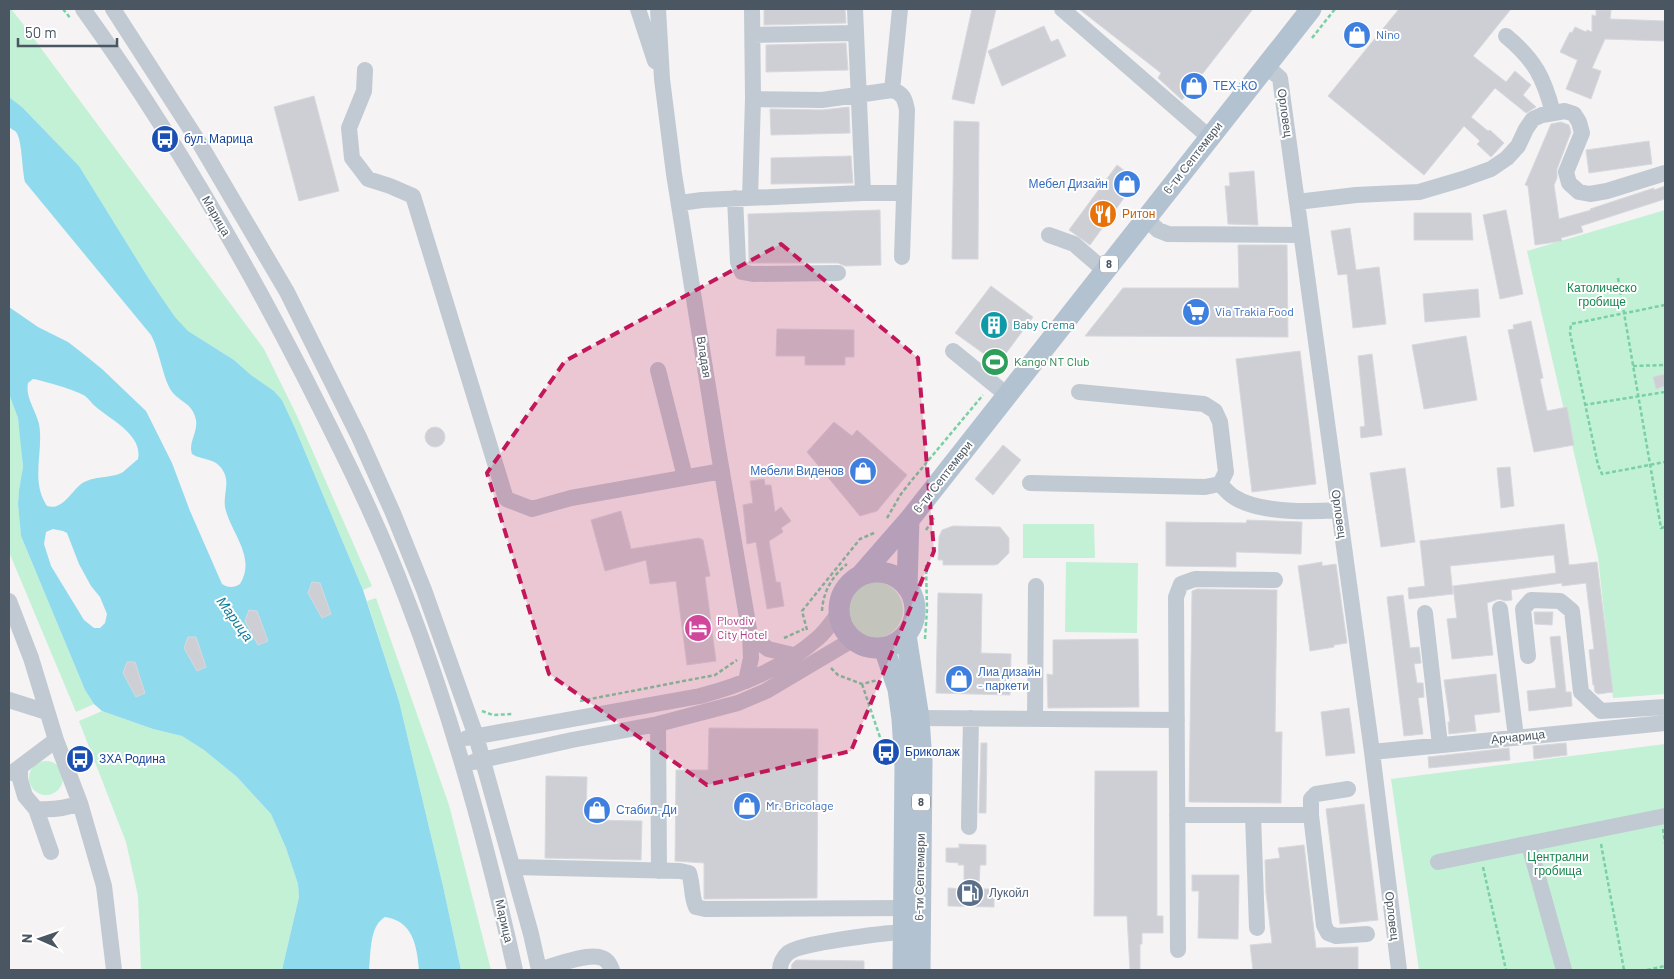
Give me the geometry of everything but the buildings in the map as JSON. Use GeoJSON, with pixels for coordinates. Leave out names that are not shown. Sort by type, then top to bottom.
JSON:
{"type":"FeatureCollection","features":[{"type":"Feature","properties":{"kind":"main road","name":"6-ти Септември"},"geometry":{"type":"LineString","coordinates":[[855,568],[917,525],[1006,395],[1310,9]]}},
{"type":"Feature","properties":{"kind":"main road","name":"6-ти Септември"},"geometry":{"type":"LineString","coordinates":[[907,587],[917,525]]}},
{"type":"Feature","properties":{"kind":"main road"},"geometry":{"type":"LineString","coordinates":[[855,568],[869,573],[886,573],[901,581],[907,587]]}},
{"type":"Feature","properties":{"kind":"main road","name":"8"},"geometry":{"type":"LineString","coordinates":[[830,614],[838,606],[843,591],[854,580],[855,568]]}},
{"type":"Feature","properties":{"kind":"main road","name":"8"},"geometry":{"type":"LineString","coordinates":[[906,635],[911,628],[915,611],[912,594],[907,587]]}},
{"type":"Feature","properties":{"kind":"main road"},"geometry":{"type":"LineString","coordinates":[[830,614],[852,640],[867,648],[884,648],[900,641],[906,635]]}},
{"type":"Feature","properties":{"kind":"main road","name":"6-ти Септември"},"geometry":{"type":"LineString","coordinates":[[906,635],[919,718],[922,762],[920,970]]}},
{"type":"Feature","properties":{"kind":"main road","name":"6-ти Септември"},"geometry":{"type":"LineString","coordinates":[[884,648],[898,689],[905,766],[903,970]]}},
{"type":"Feature","properties":{"kind":"street","name":"Марица"},"geometry":{"type":"LineString","coordinates":[[112,9],[200,144],[286,292],[359,437],[393,512],[424,590],[469,714],[513,867],[539,970]]}},
{"type":"Feature","properties":{"kind":"street","name":"Владая"},"geometry":{"type":"LineString","coordinates":[[638,9],[662,79]]}},
{"type":"Feature","properties":{"kind":"street","name":"Владая"},"geometry":{"type":"LineString","coordinates":[[658,9],[662,79],[680,203],[750,635],[751,658],[746,681]]}},
{"type":"Feature","properties":{"kind":"street"},"geometry":{"type":"LineString","coordinates":[[752,9],[752,99],[738,262],[742,272],[753,274],[838,273]]}},
{"type":"Feature","properties":{"kind":"street"},"geometry":{"type":"LineString","coordinates":[[855,9],[863,193]]}},
{"type":"Feature","properties":{"kind":"street"},"geometry":{"type":"LineString","coordinates":[[892,90],[900,9]]}},
{"type":"Feature","properties":{"kind":"street"},"geometry":{"type":"LineString","coordinates":[[1062,9],[1209,137]]}},
{"type":"Feature","properties":{"kind":"street","name":"Марица"},"geometry":{"type":"LineString","coordinates":[[86,14],[181,155],[266,302],[340,446],[375,521],[406,597],[457,741],[502,910],[515,970]]}},
{"type":"Feature","properties":{"kind":"street"},"geometry":{"type":"LineString","coordinates":[[752,35],[855,33]]}},
{"type":"Feature","properties":{"kind":"street"},"geometry":{"type":"LineString","coordinates":[[1506,36],[1524,51],[1541,76],[1553,113]]}},
{"type":"Feature","properties":{"kind":"street","name":"Орловец"},"geometry":{"type":"LineString","coordinates":[[1265,65],[1280,78],[1372,752],[1399,970]]}},
{"type":"Feature","properties":{"kind":"street"},"geometry":{"type":"LineString","coordinates":[[365,70],[364,91],[349,128],[352,158],[368,179],[413,196],[506,499],[532,509],[571,498],[722,471]]}},
{"type":"Feature","properties":{"kind":"street"},"geometry":{"type":"LineString","coordinates":[[752,99],[822,100],[892,90],[899,92],[905,99],[907,110],[902,257]]}},
{"type":"Feature","properties":{"kind":"street"},"geometry":{"type":"LineString","coordinates":[[1297,202],[1356,195],[1419,192],[1463,179],[1492,169],[1508,158],[1518,146],[1526,129],[1534,119],[1565,111],[1574,114],[1579,122],[1582,133],[1566,172],[1570,183],[1579,192],[1590,194],[1608,191],[1665,173]]}},
{"type":"Feature","properties":{"kind":"street"},"geometry":{"type":"LineString","coordinates":[[680,203],[742,198],[904,193]]}},
{"type":"Feature","properties":{"kind":"street"},"geometry":{"type":"LineString","coordinates":[[1145,218],[1158,230],[1168,234],[1301,235]]}},
{"type":"Feature","properties":{"kind":"street"},"geometry":{"type":"LineString","coordinates":[[1049,235],[1074,244],[1104,270]]}},
{"type":"Feature","properties":{"kind":"street"},"geometry":{"type":"LineString","coordinates":[[953,351],[1006,395]]}},
{"type":"Feature","properties":{"kind":"street"},"geometry":{"type":"LineString","coordinates":[[658,370],[685,477]]}},
{"type":"Feature","properties":{"kind":"street"},"geometry":{"type":"LineString","coordinates":[[1079,392],[1204,404],[1215,411],[1220,422],[1225,454],[1226,472],[1220,484]]}},
{"type":"Feature","properties":{"kind":"street"},"geometry":{"type":"LineString","coordinates":[[1030,482],[1205,487],[1220,484]]}},
{"type":"Feature","properties":{"kind":"street"},"geometry":{"type":"LineString","coordinates":[[1220,484],[1233,497],[1252,506],[1309,512],[1339,510]]}},
{"type":"Feature","properties":{"kind":"street"},"geometry":{"type":"LineString","coordinates":[[1178,950],[1176,597],[1180,584],[1195,579],[1275,580]]}},
{"type":"Feature","properties":{"kind":"street"},"geometry":{"type":"LineString","coordinates":[[1035,719],[1036,586]]}},
{"type":"Feature","properties":{"kind":"street"},"geometry":{"type":"LineString","coordinates":[[1528,656],[1522,609],[1531,600],[1560,601],[1572,611],[1581,692],[1602,710],[1665,707]]}},
{"type":"Feature","properties":{"kind":"street"},"geometry":{"type":"LineString","coordinates":[[9,601],[30,658],[56,740],[80,803],[104,886],[114,970]]}},
{"type":"Feature","properties":{"kind":"street"},"geometry":{"type":"LineString","coordinates":[[1500,609],[1516,737]]}},
{"type":"Feature","properties":{"kind":"street"},"geometry":{"type":"LineString","coordinates":[[1425,613],[1440,745]]}},
{"type":"Feature","properties":{"kind":"street"},"geometry":{"type":"LineString","coordinates":[[457,741],[700,696],[732,687],[793,655],[819,637],[830,614]]}},
{"type":"Feature","properties":{"kind":"street"},"geometry":{"type":"LineString","coordinates":[[750,635],[768,649],[793,655]]}},
{"type":"Feature","properties":{"kind":"street"},"geometry":{"type":"LineString","coordinates":[[463,764],[572,740],[658,724],[738,703],[766,691],[852,640]]}},
{"type":"Feature","properties":{"kind":"street"},"geometry":{"type":"LineString","coordinates":[[9,700],[47,712]]}},
{"type":"Feature","properties":{"kind":"street"},"geometry":{"type":"LineString","coordinates":[[919,718],[1177,720]]}},
{"type":"Feature","properties":{"kind":"street"},"geometry":{"type":"LineString","coordinates":[[969,827],[971,718]]}},
{"type":"Feature","properties":{"kind":"street","name":"Арчарица"},"geometry":{"type":"LineString","coordinates":[[1372,752],[1665,723]]}},
{"type":"Feature","properties":{"kind":"street"},"geometry":{"type":"LineString","coordinates":[[658,724],[659,871]]}},
{"type":"Feature","properties":{"kind":"street"},"geometry":{"type":"LineString","coordinates":[[52,852],[36,809],[25,796],[20,779],[14,771],[56,740]]}},
{"type":"Feature","properties":{"kind":"street"},"geometry":{"type":"LineString","coordinates":[[1348,789],[1316,794],[1311,799],[1324,925],[1328,933],[1336,936],[1367,934]]}},
{"type":"Feature","properties":{"kind":"street"},"geometry":{"type":"LineString","coordinates":[[36,809],[53,810],[67,808],[80,803]]}},
{"type":"Feature","properties":{"kind":"street"},"geometry":{"type":"LineString","coordinates":[[1177,814],[1312,815]]}},
{"type":"Feature","properties":{"kind":"street"},"geometry":{"type":"LineString","coordinates":[[1253,815],[1257,928]]}},
{"type":"Feature","properties":{"kind":"street"},"geometry":{"type":"LineString","coordinates":[[1438,862],[1665,816]]}},
{"type":"Feature","properties":{"kind":"street"},"geometry":{"type":"LineString","coordinates":[[1529,845],[1564,970]]}},
{"type":"Feature","properties":{"kind":"street"},"geometry":{"type":"LineString","coordinates":[[513,867],[680,871],[689,873],[693,883],[692,899],[696,907],[705,909],[904,908]]}},
{"type":"Feature","properties":{"kind":"street"},"geometry":{"type":"LineString","coordinates":[[780,970],[780,964],[788,953],[801,947],[884,933],[904,932]]}},
{"type":"Feature","properties":{"kind":"street"},"geometry":{"type":"LineString","coordinates":[[539,970],[590,956],[606,960],[612,970]]}},
{"type":"Feature","properties":{"kind":"path"},"geometry":{"type":"LineString","coordinates":[[63,9],[86,14]]}},
{"type":"Feature","properties":{"kind":"path"},"geometry":{"type":"LineString","coordinates":[[1310,40],[1335,9]]}},
{"type":"Feature","properties":{"kind":"path"},"geometry":{"type":"LineString","coordinates":[[1618,278],[1661,528],[1665,527]]}},
{"type":"Feature","properties":{"kind":"path"},"geometry":{"type":"LineString","coordinates":[[1665,305],[1571,324],[1570,333],[1584,404],[1598,465],[1602,474],[1665,462]]}},
{"type":"Feature","properties":{"kind":"path"},"geometry":{"type":"LineString","coordinates":[[1633,366],[1665,365]]}},
{"type":"Feature","properties":{"kind":"path"},"geometry":{"type":"LineString","coordinates":[[1584,404],[1665,392]]}},
{"type":"Feature","properties":{"kind":"path"},"geometry":{"type":"LineString","coordinates":[[917,525],[936,514]]}},
{"type":"Feature","properties":{"kind":"path"},"geometry":{"type":"LineString","coordinates":[[806,628],[802,611],[860,539],[879,532]]}},
{"type":"Feature","properties":{"kind":"path"},"geometry":{"type":"LineString","coordinates":[[924,648],[927,609],[926,560]]}},
{"type":"Feature","properties":{"kind":"path"},"geometry":{"type":"LineString","coordinates":[[830,614],[822,601],[829,585],[840,570],[855,568]]}},
{"type":"Feature","properties":{"kind":"path"},"geometry":{"type":"LineString","coordinates":[[768,649],[779,640],[811,626]]}},
{"type":"Feature","properties":{"kind":"path"},"geometry":{"type":"LineString","coordinates":[[574,702],[715,675],[730,666],[734,661],[751,658]]}},
{"type":"Feature","properties":{"kind":"path"},"geometry":{"type":"LineString","coordinates":[[827,664],[838,675],[862,684],[894,676]]}},
{"type":"Feature","properties":{"kind":"path"},"geometry":{"type":"LineString","coordinates":[[862,684],[887,759]]}},
{"type":"Feature","properties":{"kind":"path"},"geometry":{"type":"LineString","coordinates":[[469,714],[479,711],[494,714],[518,713]]}},
{"type":"Feature","properties":{"kind":"path"},"geometry":{"type":"LineString","coordinates":[[1599,830],[1624,970]]}},
{"type":"Feature","properties":{"kind":"path"},"geometry":{"type":"LineString","coordinates":[[1480,854],[1506,970]]}},
{"type":"Feature","properties":{"kind":"path"},"geometry":{"type":"LineString","coordinates":[[1647,970],[1665,966]]}},
{"type":"Feature","properties":{"kind":"highlighted area"},"geometry":{"type":"Polygon","coordinates":[[[781,244],[918,358],[934,551],[851,751],[707,785],[549,674],[487,473],[565,361],[781,244]]]}},
{"type":"Feature","properties":{"kind":"green space"},"geometry":{"type":"Polygon","coordinates":[[[9,9],[23,24],[264,349],[297,416],[372,586],[363,590],[282,400],[274,391],[234,360],[188,331],[175,317],[149,279],[79,166],[22,107],[9,97],[9,9]]]}},
{"type":"Feature","properties":{"kind":"green space","name":"Католическо гробище"},"geometry":{"type":"Polygon","coordinates":[[[1665,210],[1665,694],[1613,698],[1598,556],[1527,251],[1665,210]]]}},
{"type":"Feature","properties":{"kind":"green space"},"geometry":{"type":"Polygon","coordinates":[[[9,394],[18,418],[21,443],[23,468],[18,503],[21,536],[85,690],[94,704],[76,712],[9,552],[9,394]]]}},
{"type":"Feature","properties":{"kind":"green space"},"geometry":{"type":"Polygon","coordinates":[[[1023,524],[1094,524],[1095,558],[1023,558],[1023,524]]]}},
{"type":"Feature","properties":{"kind":"green space"},"geometry":{"type":"Polygon","coordinates":[[[1066,562],[1138,563],[1137,633],[1065,632],[1066,562]]]}},
{"type":"Feature","properties":{"kind":"green space"},"geometry":{"type":"Polygon","coordinates":[[[870,582],[880,582],[895,590],[901,599],[903,610],[901,621],[895,630],[880,638],[870,638],[859,633],[852,626],[847,615],[847,605],[852,594],[859,587],[870,582]]]}},
{"type":"Feature","properties":{"kind":"green space"},"geometry":{"type":"Polygon","coordinates":[[[376,598],[449,805],[491,970],[461,970],[399,701],[367,601],[376,598]]]}},
{"type":"Feature","properties":{"kind":"green space"},"geometry":{"type":"Polygon","coordinates":[[[102,711],[153,729],[182,736],[204,750],[237,777],[271,814],[286,848],[298,884],[299,897],[282,970],[141,970],[138,896],[126,842],[79,721],[102,711]]]}},
{"type":"Feature","properties":{"kind":"green space","name":"Централни гробища"},"geometry":{"type":"Polygon","coordinates":[[[1665,744],[1665,970],[1419,970],[1391,779],[1665,744]]]}},
{"type":"Feature","properties":{"kind":"green space"},"geometry":{"type":"Polygon","coordinates":[[[46,761],[53,762],[58,766],[62,771],[62,785],[58,790],[53,794],[46,795],[39,794],[34,790],[30,785],[29,778],[30,771],[34,766],[39,762],[46,761]]]}},
{"type":"Feature","properties":{"kind":"water"},"geometry":{"type":"Polygon","coordinates":[[[9,97],[22,107],[79,166],[149,279],[175,317],[188,331],[234,360],[274,391],[282,400],[363,590],[399,701],[461,970],[419,970],[415,944],[408,929],[394,919],[385,917],[380,921],[373,934],[369,970],[282,970],[299,897],[298,884],[286,848],[271,814],[237,777],[204,750],[182,736],[153,729],[102,711],[94,704],[85,690],[21,536],[18,504],[23,467],[18,418],[9,394],[9,307],[38,327],[68,342],[102,369],[146,411],[172,463],[190,511],[222,584],[231,587],[240,584],[246,564],[241,545],[225,507],[225,474],[216,463],[192,454],[191,446],[196,429],[195,415],[187,404],[176,396],[170,388],[151,335],[25,182],[18,135],[9,127],[9,97]],[[33,379],[28,383],[27,388],[29,399],[39,424],[38,476],[42,496],[47,506],[57,506],[62,503],[86,481],[113,476],[123,472],[138,459],[136,443],[131,435],[85,396],[33,379]],[[53,529],[46,532],[44,544],[51,566],[84,620],[94,628],[100,628],[105,623],[107,614],[100,597],[91,586],[79,564],[67,533],[53,529]]]}},
{"type":"Feature","properties":{"kind":"place","name":"Nino"},"geometry":{"type":"Point","coordinates":[1357,35]}},
{"type":"Feature","properties":{"kind":"place","name":"ТЕХ-КО"},"geometry":{"type":"Point","coordinates":[1194,86]}},
{"type":"Feature","properties":{"kind":"place","name":"бул. Марица"},"geometry":{"type":"Point","coordinates":[165,139]}},
{"type":"Feature","properties":{"kind":"place","name":"Мебел Дизайн"},"geometry":{"type":"Point","coordinates":[1127,184]}},
{"type":"Feature","properties":{"kind":"place","name":"Ритон"},"geometry":{"type":"Point","coordinates":[1103,214]}},
{"type":"Feature","properties":{"kind":"place","name":"Via Trakia Food"},"geometry":{"type":"Point","coordinates":[1196,312]}},
{"type":"Feature","properties":{"kind":"place","name":"Baby Crema"},"geometry":{"type":"Point","coordinates":[994,325]}},
{"type":"Feature","properties":{"kind":"place","name":"Kango NT Club"},"geometry":{"type":"Point","coordinates":[995,362]}},
{"type":"Feature","properties":{"kind":"place","name":"Мебели Виденов"},"geometry":{"type":"Point","coordinates":[863,471]}},
{"type":"Feature","properties":{"kind":"place","name":"Plovdiv City Hotel"},"geometry":{"type":"Point","coordinates":[698,628]}},
{"type":"Feature","properties":{"kind":"place","name":"Лиа дизайн - паркети"},"geometry":{"type":"Point","coordinates":[959,679]}},
{"type":"Feature","properties":{"kind":"place","name":"Бриколаж"},"geometry":{"type":"Point","coordinates":[886,752]}},
{"type":"Feature","properties":{"kind":"place","name":"ЗХА Родина"},"geometry":{"type":"Point","coordinates":[80,759]}},
{"type":"Feature","properties":{"kind":"place","name":"Mr. Bricolage"},"geometry":{"type":"Point","coordinates":[747,806]}},
{"type":"Feature","properties":{"kind":"place","name":"Стабил-Ди"},"geometry":{"type":"Point","coordinates":[597,810]}},
{"type":"Feature","properties":{"kind":"place","name":"Лукойл"},"geometry":{"type":"Point","coordinates":[970,893]}}]}
